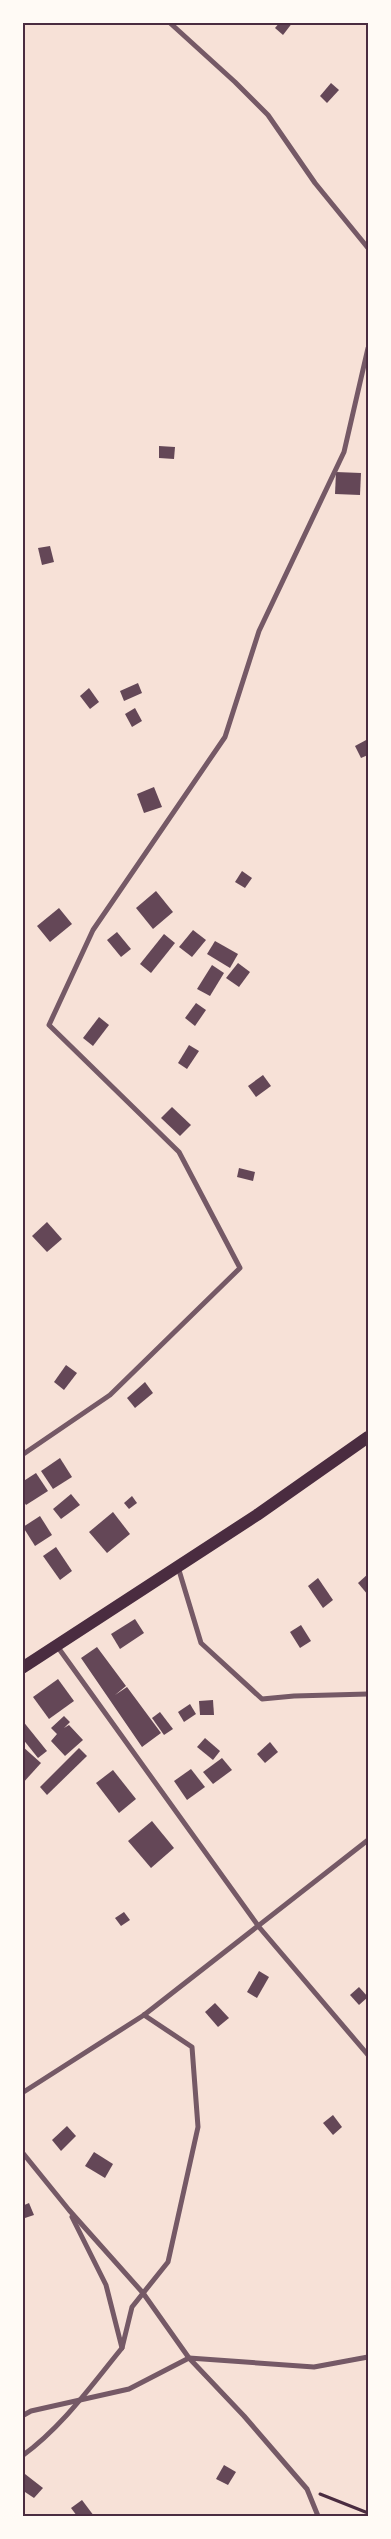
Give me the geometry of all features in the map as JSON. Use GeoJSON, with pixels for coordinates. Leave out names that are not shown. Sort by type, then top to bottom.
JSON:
{"type":"FeatureCollection","features":[{"type":"Feature","properties":{"kind":"main road"},"geometry":{"type":"LineString","coordinates":[[22,1668],[257,1515],[368,1437]]}},
{"type":"Feature","properties":{"kind":"street"},"geometry":{"type":"LineString","coordinates":[[169,22],[268,115],[315,182],[368,248]]}},
{"type":"Feature","properties":{"kind":"street"},"geometry":{"type":"LineString","coordinates":[[22,1455],[110,1395],[240,1268],[179,1152],[49,1025],[93,930],[225,737],[259,631],[344,452],[368,348]]}},
{"type":"Feature","properties":{"kind":"street"},"geometry":{"type":"LineString","coordinates":[[178,1567],[201,1642],[262,1699],[368,1694]]}},
{"type":"Feature","properties":{"kind":"street"},"geometry":{"type":"LineString","coordinates":[[57,1646],[259,1927],[368,2055]]}},
{"type":"Feature","properties":{"kind":"street"},"geometry":{"type":"LineString","coordinates":[[22,2093],[144,2016],[368,1840]]}},
{"type":"Feature","properties":{"kind":"street"},"geometry":{"type":"LineString","coordinates":[[22,2456],[42,2442],[80,2400],[122,2348],[132,2307],[168,2262],[198,2127],[192,2047],[144,2016]]}},
{"type":"Feature","properties":{"kind":"street"},"geometry":{"type":"LineString","coordinates":[[22,2152],[68,2210],[143,2293],[189,2358],[244,2416],[308,2489],[318,2516]]}},
{"type":"Feature","properties":{"kind":"street"},"geometry":{"type":"LineString","coordinates":[[68,2210],[106,2285],[122,2348]]}},
{"type":"Feature","properties":{"kind":"street"},"geometry":{"type":"LineString","coordinates":[[22,2416],[31,2411],[129,2389],[189,2358],[314,2367],[368,2357]]}},
{"type":"Feature","properties":{"kind":"path"},"geometry":{"type":"LineString","coordinates":[[308,2489],[368,2513]]}},
{"type":"Feature","properties":{"kind":"building"},"geometry":{"type":"Polygon","coordinates":[[[280,22],[293,22],[283,35],[275,28],[280,22]]]}},
{"type":"Feature","properties":{"kind":"building"},"geometry":{"type":"Polygon","coordinates":[[[331,83],[339,90],[327,103],[320,96],[331,83]]]}},
{"type":"Feature","properties":{"kind":"building"},"geometry":{"type":"Polygon","coordinates":[[[159,446],[175,447],[174,459],[159,458],[159,446]]]}},
{"type":"Feature","properties":{"kind":"building"},"geometry":{"type":"Polygon","coordinates":[[[336,472],[361,473],[360,495],[335,494],[336,472]]]}},
{"type":"Feature","properties":{"kind":"building"},"geometry":{"type":"Polygon","coordinates":[[[50,546],[54,562],[42,565],[38,548],[50,546]]]}},
{"type":"Feature","properties":{"kind":"building"},"geometry":{"type":"Polygon","coordinates":[[[138,683],[142,693],[124,701],[120,691],[138,683]]]}},
{"type":"Feature","properties":{"kind":"building"},"geometry":{"type":"Polygon","coordinates":[[[89,688],[99,702],[90,709],[80,696],[89,688]]]}},
{"type":"Feature","properties":{"kind":"building"},"geometry":{"type":"Polygon","coordinates":[[[135,708],[142,721],[132,727],[125,714],[135,708]]]}},
{"type":"Feature","properties":{"kind":"building"},"geometry":{"type":"Polygon","coordinates":[[[368,739],[368,755],[361,758],[355,746],[368,739]]]}},
{"type":"Feature","properties":{"kind":"building"},"geometry":{"type":"Polygon","coordinates":[[[154,787],[162,807],[144,813],[137,794],[154,787]]]}},
{"type":"Feature","properties":{"kind":"building"},"geometry":{"type":"Polygon","coordinates":[[[242,871],[252,878],[245,888],[235,882],[242,871]]]}},
{"type":"Feature","properties":{"kind":"building"},"geometry":{"type":"Polygon","coordinates":[[[156,891],[173,912],[153,929],[136,908],[156,891]]]}},
{"type":"Feature","properties":{"kind":"building"},"geometry":{"type":"Polygon","coordinates":[[[59,908],[72,924],[50,942],[37,926],[59,908]]]}},
{"type":"Feature","properties":{"kind":"building"},"geometry":{"type":"Polygon","coordinates":[[[193,930],[206,940],[192,957],[179,947],[193,930]]]}},
{"type":"Feature","properties":{"kind":"building"},"geometry":{"type":"Polygon","coordinates":[[[117,932],[131,949],[121,957],[107,940],[117,932]]]}},
{"type":"Feature","properties":{"kind":"building"},"geometry":{"type":"Polygon","coordinates":[[[164,934],[175,943],[151,973],[140,964],[164,934]]]}},
{"type":"Feature","properties":{"kind":"building"},"geometry":{"type":"Polygon","coordinates":[[[215,941],[238,954],[230,968],[207,954],[215,941]]]}},
{"type":"Feature","properties":{"kind":"building"},"geometry":{"type":"Polygon","coordinates":[[[238,963],[250,972],[239,987],[226,978],[238,963]]]}},
{"type":"Feature","properties":{"kind":"building"},"geometry":{"type":"Polygon","coordinates":[[[212,965],[224,973],[210,996],[197,989],[212,965]]]}},
{"type":"Feature","properties":{"kind":"building"},"geometry":{"type":"Polygon","coordinates":[[[196,1003],[206,1010],[195,1026],[185,1018],[196,1003]]]}},
{"type":"Feature","properties":{"kind":"building"},"geometry":{"type":"Polygon","coordinates":[[[99,1017],[109,1025],[93,1046],[83,1038],[99,1017]]]}},
{"type":"Feature","properties":{"kind":"building"},"geometry":{"type":"Polygon","coordinates":[[[189,1045],[199,1051],[187,1069],[178,1063],[189,1045]]]}},
{"type":"Feature","properties":{"kind":"building"},"geometry":{"type":"Polygon","coordinates":[[[263,1075],[271,1086],[256,1097],[248,1086],[263,1075]]]}},
{"type":"Feature","properties":{"kind":"building"},"geometry":{"type":"Polygon","coordinates":[[[172,1107],[191,1125],[180,1136],[161,1118],[172,1107]]]}},
{"type":"Feature","properties":{"kind":"building"},"geometry":{"type":"Polygon","coordinates":[[[239,1168],[255,1172],[253,1181],[237,1177],[239,1168]]]}},
{"type":"Feature","properties":{"kind":"building"},"geometry":{"type":"Polygon","coordinates":[[[47,1222],[62,1239],[47,1252],[32,1236],[47,1222]]]}},
{"type":"Feature","properties":{"kind":"building"},"geometry":{"type":"Polygon","coordinates":[[[66,1365],[77,1373],[64,1390],[54,1382],[66,1365]]]}},
{"type":"Feature","properties":{"kind":"building"},"geometry":{"type":"Polygon","coordinates":[[[145,1382],[153,1393],[135,1408],[127,1398],[145,1382]]]}},
{"type":"Feature","properties":{"kind":"building"},"geometry":{"type":"Polygon","coordinates":[[[60,1458],[72,1477],[53,1489],[41,1471],[60,1458]]]}},
{"type":"Feature","properties":{"kind":"building"},"geometry":{"type":"Polygon","coordinates":[[[36,1473],[48,1491],[26,1505],[22,1499],[22,1482],[36,1473]]]}},
{"type":"Feature","properties":{"kind":"building"},"geometry":{"type":"Polygon","coordinates":[[[71,1494],[80,1505],[61,1519],[53,1509],[71,1494]]]}},
{"type":"Feature","properties":{"kind":"building"},"geometry":{"type":"Polygon","coordinates":[[[132,1496],[137,1503],[129,1509],[124,1503],[132,1496]]]}},
{"type":"Feature","properties":{"kind":"building"},"geometry":{"type":"Polygon","coordinates":[[[113,1512],[130,1534],[107,1553],[89,1532],[113,1512]]]}},
{"type":"Feature","properties":{"kind":"building"},"geometry":{"type":"Polygon","coordinates":[[[40,1516],[52,1535],[35,1546],[23,1527],[40,1516]]]}},
{"type":"Feature","properties":{"kind":"building"},"geometry":{"type":"Polygon","coordinates":[[[56,1547],[72,1571],[60,1580],[43,1556],[56,1547]]]}},
{"type":"Feature","properties":{"kind":"building"},"geometry":{"type":"Polygon","coordinates":[[[368,1574],[368,1595],[358,1583],[368,1574]]]}},
{"type":"Feature","properties":{"kind":"building"},"geometry":{"type":"Polygon","coordinates":[[[318,1578],[333,1600],[323,1608],[308,1586],[318,1578]]]}},
{"type":"Feature","properties":{"kind":"building"},"geometry":{"type":"Polygon","coordinates":[[[135,1619],[144,1633],[120,1649],[111,1634],[135,1619]]]}},
{"type":"Feature","properties":{"kind":"building"},"geometry":{"type":"Polygon","coordinates":[[[301,1625],[311,1641],[300,1648],[290,1632],[301,1625]]]}},
{"type":"Feature","properties":{"kind":"building"},"geometry":{"type":"Polygon","coordinates":[[[97,1647],[126,1686],[115,1695],[127,1687],[161,1733],[142,1747],[81,1658],[97,1647]]]}},
{"type":"Feature","properties":{"kind":"building"},"geometry":{"type":"Polygon","coordinates":[[[58,1679],[74,1701],[49,1719],[33,1697],[58,1679]]]}},
{"type":"Feature","properties":{"kind":"building"},"geometry":{"type":"Polygon","coordinates":[[[213,1700],[214,1715],[200,1715],[199,1701],[213,1700]]]}},
{"type":"Feature","properties":{"kind":"building"},"geometry":{"type":"Polygon","coordinates":[[[190,1704],[196,1714],[184,1722],[178,1712],[190,1704]]]}},
{"type":"Feature","properties":{"kind":"building"},"geometry":{"type":"Polygon","coordinates":[[[160,1712],[173,1729],[164,1735],[152,1718],[160,1712]]]}},
{"type":"Feature","properties":{"kind":"building"},"geometry":{"type":"Polygon","coordinates":[[[64,1716],[70,1722],[64,1728],[69,1725],[83,1740],[65,1756],[51,1741],[57,1734],[51,1728],[64,1716]]]}},
{"type":"Feature","properties":{"kind":"building"},"geometry":{"type":"Polygon","coordinates":[[[22,1720],[47,1751],[38,1758],[22,1738],[22,1720]]]}},
{"type":"Feature","properties":{"kind":"building"},"geometry":{"type":"Polygon","coordinates":[[[205,1738],[220,1751],[213,1760],[197,1747],[205,1738]]]}},
{"type":"Feature","properties":{"kind":"building"},"geometry":{"type":"Polygon","coordinates":[[[270,1742],[278,1752],[265,1763],[257,1754],[270,1742]]]}},
{"type":"Feature","properties":{"kind":"building"},"geometry":{"type":"Polygon","coordinates":[[[22,1746],[41,1763],[22,1784],[22,1746]]]}},
{"type":"Feature","properties":{"kind":"building"},"geometry":{"type":"Polygon","coordinates":[[[79,1748],[87,1756],[47,1795],[40,1787],[79,1748]]]}},
{"type":"Feature","properties":{"kind":"building"},"geometry":{"type":"Polygon","coordinates":[[[222,1758],[232,1770],[213,1784],[203,1772],[222,1758]]]}},
{"type":"Feature","properties":{"kind":"building"},"geometry":{"type":"Polygon","coordinates":[[[191,1769],[205,1787],[187,1800],[174,1781],[191,1769]]]}},
{"type":"Feature","properties":{"kind":"building"},"geometry":{"type":"Polygon","coordinates":[[[113,1770],[136,1799],[119,1813],[96,1783],[113,1770]]]}},
{"type":"Feature","properties":{"kind":"building"},"geometry":{"type":"Polygon","coordinates":[[[152,1821],[174,1848],[151,1868],[128,1841],[152,1821]]]}},
{"type":"Feature","properties":{"kind":"building"},"geometry":{"type":"Polygon","coordinates":[[[124,1912],[130,1920],[121,1926],[115,1918],[124,1912]]]}},
{"type":"Feature","properties":{"kind":"building"},"geometry":{"type":"Polygon","coordinates":[[[259,1971],[269,1977],[257,1998],[247,1992],[259,1971]]]}},
{"type":"Feature","properties":{"kind":"building"},"geometry":{"type":"Polygon","coordinates":[[[359,1987],[368,1997],[359,2005],[350,1995],[359,1987]]]}},
{"type":"Feature","properties":{"kind":"building"},"geometry":{"type":"Polygon","coordinates":[[[215,2003],[229,2018],[218,2027],[205,2012],[215,2003]]]}},
{"type":"Feature","properties":{"kind":"building"},"geometry":{"type":"Polygon","coordinates":[[[333,2115],[342,2127],[333,2135],[323,2123],[333,2115]]]}},
{"type":"Feature","properties":{"kind":"building"},"geometry":{"type":"Polygon","coordinates":[[[67,2126],[76,2136],[61,2151],[52,2140],[67,2126]]]}},
{"type":"Feature","properties":{"kind":"building"},"geometry":{"type":"Polygon","coordinates":[[[94,2152],[113,2164],[105,2178],[85,2166],[94,2152]]]}},
{"type":"Feature","properties":{"kind":"building"},"geometry":{"type":"Polygon","coordinates":[[[29,2203],[34,2215],[25,2218],[22,2206],[29,2203]]]}},
{"type":"Feature","properties":{"kind":"building"},"geometry":{"type":"Polygon","coordinates":[[[224,2465],[236,2472],[228,2485],[216,2479],[224,2465]]]}},
{"type":"Feature","properties":{"kind":"building"},"geometry":{"type":"Polygon","coordinates":[[[25,2474],[43,2488],[34,2498],[22,2490],[25,2474]]]}},
{"type":"Feature","properties":{"kind":"building"},"geometry":{"type":"Polygon","coordinates":[[[82,2500],[94,2516],[77,2516],[71,2508],[82,2500]]]}}]}
